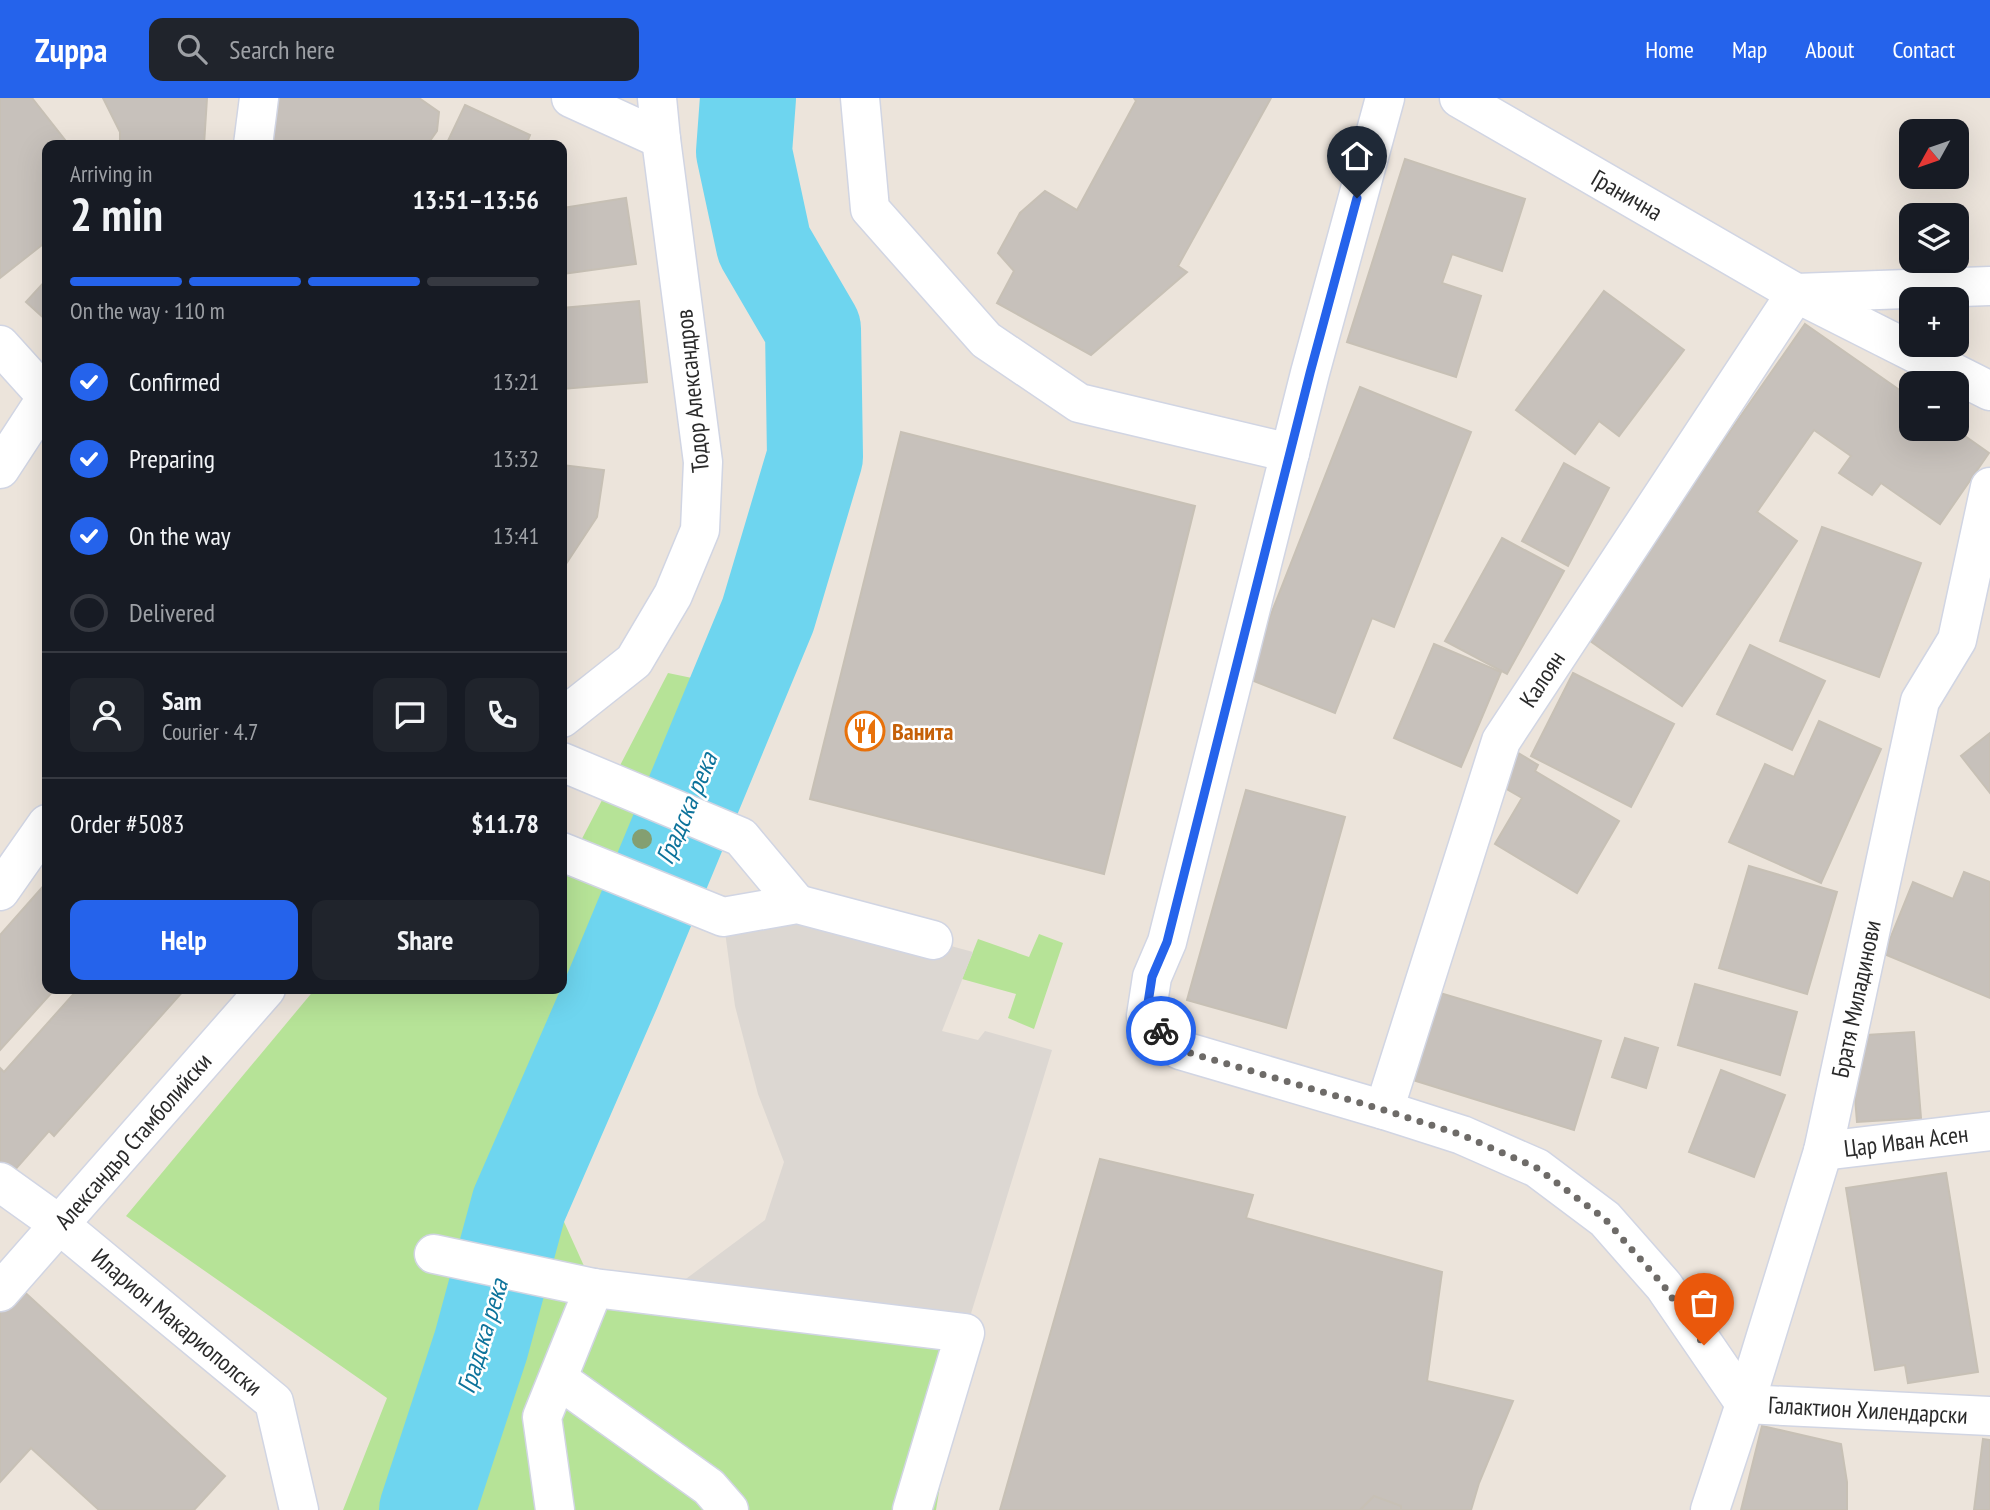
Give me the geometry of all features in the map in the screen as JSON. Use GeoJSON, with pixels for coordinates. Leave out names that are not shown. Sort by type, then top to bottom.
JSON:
{"type":"FeatureCollection","features":[{"type":"Feature","properties":{"kind":"street"},"geometry":{"type":"LineString","coordinates":[[254,140],[259,98]]}},
{"type":"Feature","properties":{"kind":"street"},"geometry":{"type":"LineString","coordinates":[[571,98],[661,139]]}},
{"type":"Feature","properties":{"kind":"street","name":"Тодор Александров"},"geometry":{"type":"LineString","coordinates":[[567,714],[634,661],[673,595],[700,530],[703,462],[657,98]]}},
{"type":"Feature","properties":{"kind":"street"},"geometry":{"type":"LineString","coordinates":[[860,98],[870,209],[986,340],[1079,403],[1290,453]]}},
{"type":"Feature","properties":{"kind":"street"},"geometry":{"type":"LineString","coordinates":[[1385,98],[1290,453],[1167,942],[1152,977],[1146,1016],[1180,1050],[1462,1135],[1537,1168],[1605,1219],[1664,1286],[1745,1404]]}},
{"type":"Feature","properties":{"kind":"street","name":"Гранична"},"geometry":{"type":"LineString","coordinates":[[1459,98],[1796,293]]}},
{"type":"Feature","properties":{"kind":"street"},"geometry":{"type":"LineString","coordinates":[[1796,293],[1990,286]]}},
{"type":"Feature","properties":{"kind":"street"},"geometry":{"type":"LineString","coordinates":[[1796,293],[1990,391]]}},
{"type":"Feature","properties":{"kind":"street","name":"Калоян"},"geometry":{"type":"LineString","coordinates":[[1384,1110],[1501,741],[1796,293]]}},
{"type":"Feature","properties":{"kind":"street"},"geometry":{"type":"LineString","coordinates":[[0,345],[42,391]]}},
{"type":"Feature","properties":{"kind":"street"},"geometry":{"type":"LineString","coordinates":[[0,469],[42,405]]}},
{"type":"Feature","properties":{"kind":"street","name":"Братя Миладинови"},"geometry":{"type":"LineString","coordinates":[[1710,1510],[1823,1151],[1920,701],[1957,640],[1990,487]]}},
{"type":"Feature","properties":{"kind":"street"},"geometry":{"type":"LineString","coordinates":[[1957,640],[1990,621]]}},
{"type":"Feature","properties":{"kind":"street"},"geometry":{"type":"LineString","coordinates":[[567,764],[741,837],[797,904]]}},
{"type":"Feature","properties":{"kind":"street"},"geometry":{"type":"LineString","coordinates":[[0,891],[42,831]]}},
{"type":"Feature","properties":{"kind":"street"},"geometry":{"type":"LineString","coordinates":[[567,854],[723,917],[797,904],[933,940]]}},
{"type":"Feature","properties":{"kind":"street","name":"Александър Стамболийски"},"geometry":{"type":"LineString","coordinates":[[0,1292],[262,994]]}},
{"type":"Feature","properties":{"kind":"street","name":"Цар Иван Асен"},"geometry":{"type":"LineString","coordinates":[[1823,1151],[1990,1131]]}},
{"type":"Feature","properties":{"kind":"street","name":"Иларион Макариополски"},"geometry":{"type":"LineString","coordinates":[[0,1182],[60,1225],[274,1402],[299,1510]]}},
{"type":"Feature","properties":{"kind":"street"},"geometry":{"type":"LineString","coordinates":[[434,1254],[594,1288],[965,1333],[912,1510]]}},
{"type":"Feature","properties":{"kind":"street"},"geometry":{"type":"LineString","coordinates":[[555,1510],[542,1417],[594,1288]]}},
{"type":"Feature","properties":{"kind":"street"},"geometry":{"type":"LineString","coordinates":[[558,1380],[709,1487],[729,1510]]}},
{"type":"Feature","properties":{"kind":"street","name":"Галактион Хилендарски"},"geometry":{"type":"LineString","coordinates":[[1745,1404],[1990,1416]]}},
{"type":"Feature","properties":{"kind":"green space"},"geometry":{"type":"Polygon","coordinates":[[[668,673],[769,694],[751,750],[657,939],[560,1213],[594,1288],[965,1333],[936,1510],[343,1510],[387,1398],[126,1216],[311,994],[567,994],[567,854],[573,856],[668,673]]]}},
{"type":"Feature","properties":{"kind":"green space"},"geometry":{"type":"Polygon","coordinates":[[[1039,934],[1063,943],[1034,1029],[1008,1018],[1016,994],[962,979],[978,939],[1029,957],[1039,934]]]}},
{"type":"Feature","properties":{"kind":"shaded area"},"geometry":{"type":"Polygon","coordinates":[[[797,904],[973,952],[942,1031],[978,1040],[985,1031],[1052,1050],[965,1333],[663,1296],[765,1220],[784,1162],[758,1094],[735,1006],[723,917],[797,904]]]}},
{"type":"Feature","properties":{"kind":"building"},"geometry":{"type":"Polygon","coordinates":[[[0,98],[32,98],[65,140],[42,140],[42,245],[0,278],[0,98]]]}},
{"type":"Feature","properties":{"kind":"building"},"geometry":{"type":"Polygon","coordinates":[[[103,98],[207,98],[204,140],[120,140],[120,132],[103,98]]]}},
{"type":"Feature","properties":{"kind":"building"},"geometry":{"type":"Polygon","coordinates":[[[265,98],[419,98],[439,112],[437,131],[431,140],[259,140],[265,98]]]}},
{"type":"Feature","properties":{"kind":"building"},"geometry":{"type":"Polygon","coordinates":[[[1134,98],[1271,98],[1178,266],[1187,272],[1091,355],[997,303],[1014,271],[998,253],[1020,213],[1045,191],[1077,210],[1136,101],[1134,98]]]}},
{"type":"Feature","properties":{"kind":"building"},"geometry":{"type":"Polygon","coordinates":[[[465,105],[530,135],[528,140],[448,140],[465,105]]]}},
{"type":"Feature","properties":{"kind":"building"},"geometry":{"type":"Polygon","coordinates":[[[1405,159],[1525,199],[1502,271],[1452,254],[1442,283],[1481,296],[1456,377],[1347,342],[1405,159]]]}},
{"type":"Feature","properties":{"kind":"building"},"geometry":{"type":"Polygon","coordinates":[[[626,198],[636,264],[567,273],[567,207],[626,198]]]}},
{"type":"Feature","properties":{"kind":"building"},"geometry":{"type":"Polygon","coordinates":[[[42,284],[42,316],[26,302],[42,284]]]}},
{"type":"Feature","properties":{"kind":"building"},"geometry":{"type":"Polygon","coordinates":[[[1604,291],[1684,350],[1619,436],[1599,421],[1575,454],[1516,410],[1604,291]]]}},
{"type":"Feature","properties":{"kind":"building"},"geometry":{"type":"Polygon","coordinates":[[[639,301],[647,382],[567,389],[567,308],[639,301]]]}},
{"type":"Feature","properties":{"kind":"building"},"geometry":{"type":"Polygon","coordinates":[[[1805,324],[1899,390],[1899,441],[1969,441],[1969,439],[1989,453],[1940,524],[1881,483],[1872,495],[1839,473],[1851,456],[1814,430],[1757,512],[1797,541],[1682,706],[1586,638],[1805,324]]]}},
{"type":"Feature","properties":{"kind":"building"},"geometry":{"type":"Polygon","coordinates":[[[1360,387],[1471,432],[1394,627],[1372,618],[1335,713],[1246,678],[1360,387]]]}},
{"type":"Feature","properties":{"kind":"building"},"geometry":{"type":"Polygon","coordinates":[[[901,432],[1195,506],[1104,874],[810,799],[901,432]]]}},
{"type":"Feature","properties":{"kind":"building"},"geometry":{"type":"Polygon","coordinates":[[[1564,463],[1609,488],[1568,566],[1522,541],[1564,463]]]}},
{"type":"Feature","properties":{"kind":"building"},"geometry":{"type":"Polygon","coordinates":[[[567,466],[604,470],[597,517],[567,562],[567,466]]]}},
{"type":"Feature","properties":{"kind":"building"},"geometry":{"type":"Polygon","coordinates":[[[1822,527],[1921,563],[1879,677],[1780,641],[1822,527]]]}},
{"type":"Feature","properties":{"kind":"building"},"geometry":{"type":"Polygon","coordinates":[[[1502,538],[1564,571],[1507,674],[1445,641],[1502,538]]]}},
{"type":"Feature","properties":{"kind":"building"},"geometry":{"type":"Polygon","coordinates":[[[1434,644],[1501,672],[1461,767],[1394,738],[1434,644]]]}},
{"type":"Feature","properties":{"kind":"building"},"geometry":{"type":"Polygon","coordinates":[[[1750,645],[1825,681],[1792,750],[1717,714],[1750,645]]]}},
{"type":"Feature","properties":{"kind":"building"},"geometry":{"type":"Polygon","coordinates":[[[1573,673],[1674,724],[1631,807],[1531,756],[1573,673]]]}},
{"type":"Feature","properties":{"kind":"building"},"geometry":{"type":"Polygon","coordinates":[[[1819,721],[1881,749],[1821,883],[1729,842],[1765,764],[1794,777],[1819,721]]]}},
{"type":"Feature","properties":{"kind":"building"},"geometry":{"type":"Polygon","coordinates":[[[1990,733],[1990,793],[1961,756],[1990,733]]]}},
{"type":"Feature","properties":{"kind":"building"},"geometry":{"type":"Polygon","coordinates":[[[1510,748],[1538,765],[1535,771],[1619,821],[1577,893],[1495,844],[1522,798],[1491,780],[1510,748]]]}},
{"type":"Feature","properties":{"kind":"building"},"geometry":{"type":"Polygon","coordinates":[[[1246,790],[1345,817],[1286,1028],[1187,1000],[1246,790]]]}},
{"type":"Feature","properties":{"kind":"building"},"geometry":{"type":"Polygon","coordinates":[[[1749,866],[1837,892],[1807,994],[1719,968],[1749,866]]]}},
{"type":"Feature","properties":{"kind":"building"},"geometry":{"type":"Polygon","coordinates":[[[1964,872],[1990,882],[1990,998],[1884,954],[1913,882],[1953,899],[1964,872]]]}},
{"type":"Feature","properties":{"kind":"building"},"geometry":{"type":"Polygon","coordinates":[[[42,888],[42,994],[50,994],[0,1050],[0,935],[42,888]]]}},
{"type":"Feature","properties":{"kind":"building"},"geometry":{"type":"Polygon","coordinates":[[[1695,984],[1797,1012],[1780,1075],[1678,1045],[1695,984]]]}},
{"type":"Feature","properties":{"kind":"building"},"geometry":{"type":"Polygon","coordinates":[[[1440,993],[1601,1041],[1574,1130],[1413,1080],[1440,993]]]}},
{"type":"Feature","properties":{"kind":"building"},"geometry":{"type":"Polygon","coordinates":[[[74,994],[181,994],[54,1136],[49,1131],[5,1181],[0,1177],[0,1068],[4,1072],[74,994]]]}},
{"type":"Feature","properties":{"kind":"building"},"geometry":{"type":"Polygon","coordinates":[[[1914,1032],[1921,1118],[1857,1122],[1850,1036],[1914,1032]]]}},
{"type":"Feature","properties":{"kind":"building"},"geometry":{"type":"Polygon","coordinates":[[[1625,1038],[1658,1048],[1646,1088],[1612,1077],[1625,1038]]]}},
{"type":"Feature","properties":{"kind":"building"},"geometry":{"type":"Polygon","coordinates":[[[1721,1070],[1785,1095],[1754,1177],[1689,1152],[1721,1070]]]}},
{"type":"Feature","properties":{"kind":"building"},"geometry":{"type":"Polygon","coordinates":[[[1100,1159],[1253,1195],[1246,1218],[1442,1272],[1427,1381],[1513,1401],[1479,1483],[1471,1510],[1000,1510],[1100,1159]]]}},
{"type":"Feature","properties":{"kind":"building"},"geometry":{"type":"Polygon","coordinates":[[[1946,1173],[1978,1372],[1908,1383],[1905,1365],[1875,1370],[1846,1188],[1946,1173]]]}},
{"type":"Feature","properties":{"kind":"building"},"geometry":{"type":"Polygon","coordinates":[[[19,1287],[225,1476],[194,1510],[99,1510],[31,1448],[0,1482],[0,1307],[19,1287]]]}},
{"type":"Feature","properties":{"kind":"building"},"geometry":{"type":"Polygon","coordinates":[[[1762,1426],[1841,1444],[1847,1482],[1847,1510],[1741,1510],[1762,1426]]]}},
{"type":"Feature","properties":{"kind":"building"},"geometry":{"type":"Polygon","coordinates":[[[1983,1439],[1990,1440],[1990,1510],[1974,1510],[1983,1439]]]}},
{"type":"Feature","properties":{"kind":"building"},"geometry":{"type":"Polygon","coordinates":[[[1374,1496],[1401,1506],[1401,1510],[1360,1510],[1374,1496]]]}},
{"type":"Feature","properties":{"kind":"waterway","name":"Градска река"},"geometry":{"type":"LineString","coordinates":[[427,1510],[481,1345],[519,1205],[613,989],[768,615],[815,457],[813,329],[764,245],[744,152],[748,98]]}},
{"type":"Feature","properties":{"kind":"way so far"},"geometry":{"type":"LineString","coordinates":[[1161,1031],[1180,1050],[1462,1135],[1537,1168],[1605,1219],[1664,1286],[1704,1345]]}},
{"type":"Feature","properties":{"kind":"place","name":"Ванита"},"geometry":{"type":"Point","coordinates":[865,731]}},
{"type":"Feature","properties":{"kind":"route"},"geometry":{"type":"LineString","coordinates":[[1161,1031],[1146,1016],[1152,977],[1167,942],[1310,373],[1357,198]]}}]}
